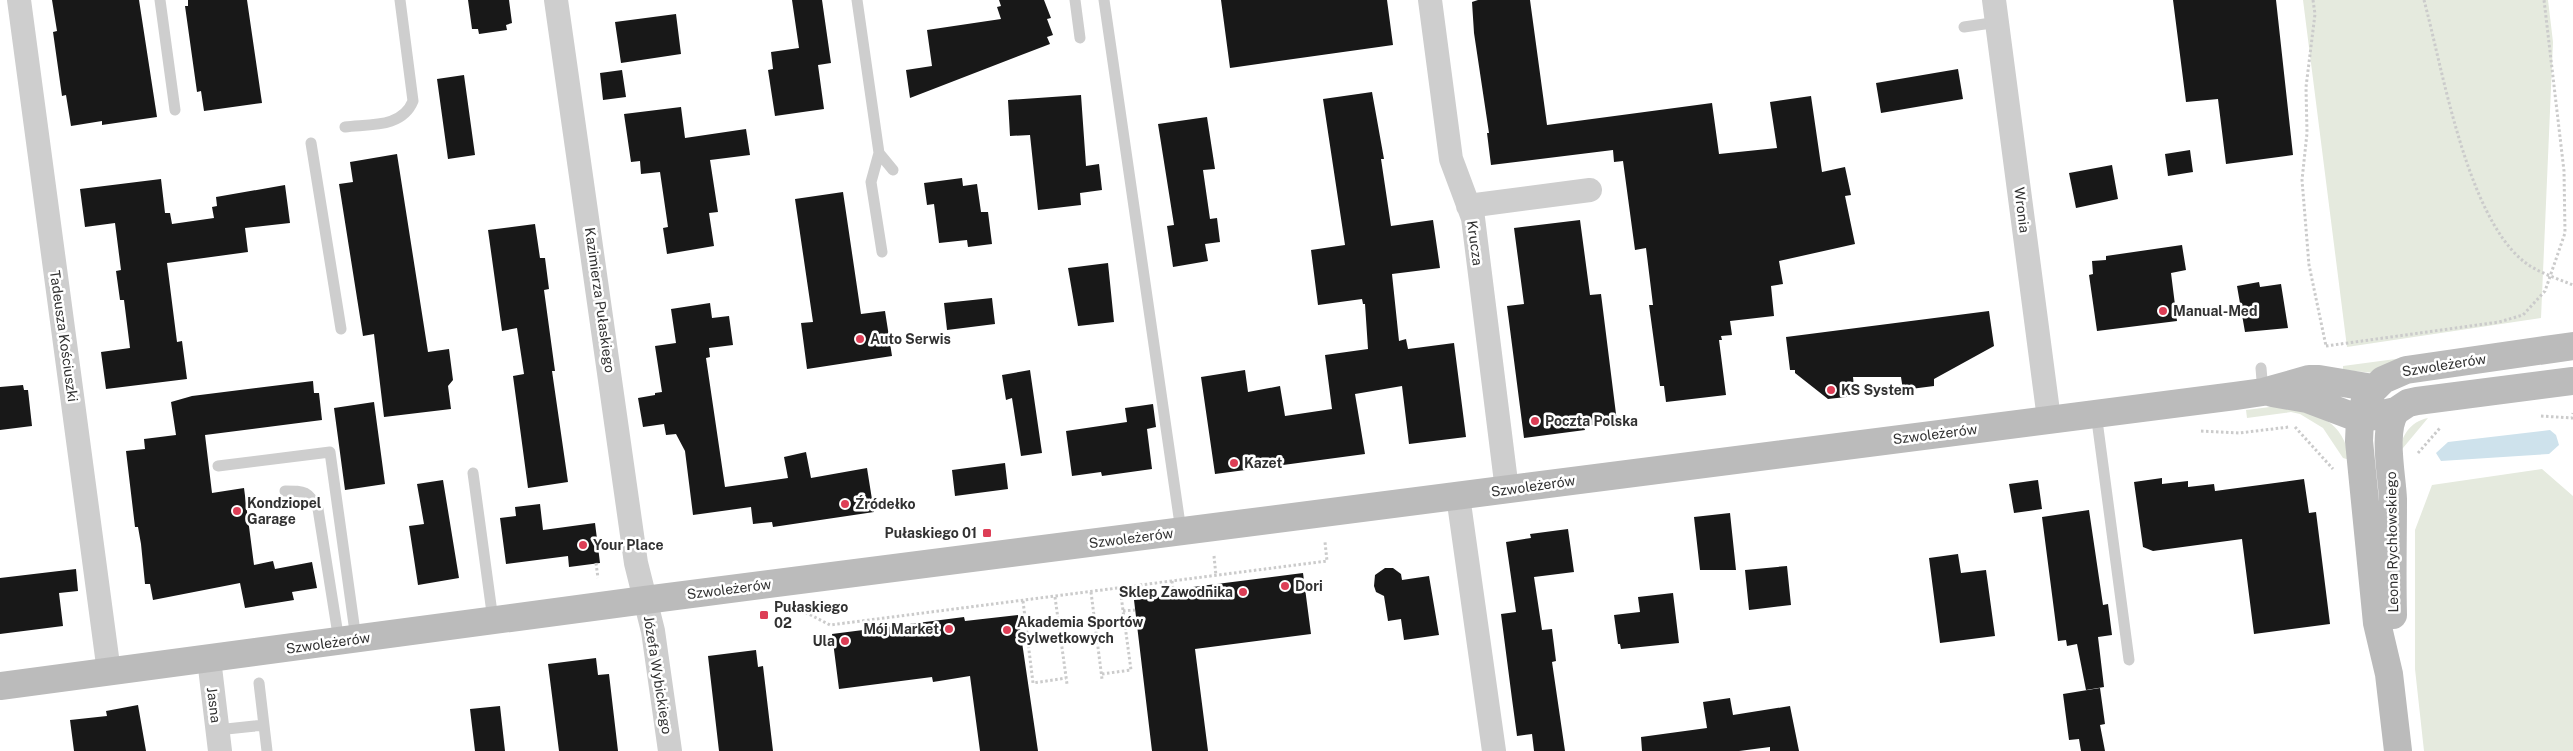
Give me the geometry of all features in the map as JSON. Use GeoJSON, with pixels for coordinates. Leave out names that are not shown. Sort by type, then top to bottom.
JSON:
{"type":"FeatureCollection","features":[{"type":"Feature","properties":{"kind":"street","name":"Tadeusza Kościuszki"},"geometry":{"type":"LineString","coordinates":[[19,0],[109,672]]}},
{"type":"Feature","properties":{"kind":"street","name":"Kazimierza Pułaskiego"},"geometry":{"type":"LineString","coordinates":[[556,0],[603,320],[636,563],[645,600]]}},
{"type":"Feature","properties":{"kind":"street","name":"Krucza"},"geometry":{"type":"LineString","coordinates":[[1430,0],[1451,159],[1473,218],[1507,490]]}},
{"type":"Feature","properties":{"kind":"street","name":"Wronia"},"geometry":{"type":"LineString","coordinates":[[1996,11],[2049,420]]}},
{"type":"Feature","properties":{"kind":"street"},"geometry":{"type":"LineString","coordinates":[[1468,206],[1590,190]]}},
{"type":"Feature","properties":{"kind":"street","name":"Szwoleżerów"},"geometry":{"type":"LineString","coordinates":[[0,686],[645,600],[2049,420],[2096,413],[2262,380],[2329,380],[2373,388],[2394,373],[2406,370],[2573,346]]}},
{"type":"Feature","properties":{"kind":"street","name":"Szwoleżerów"},"geometry":{"type":"LineString","coordinates":[[2262,380],[2360,419]]}},
{"type":"Feature","properties":{"kind":"street"},"geometry":{"type":"LineString","coordinates":[[2360,419],[2396,411],[2417,400],[2573,381]]}},
{"type":"Feature","properties":{"kind":"street","name":"Leona Rychłowskiego"},"geometry":{"type":"LineString","coordinates":[[2373,388],[2366,397],[2360,419],[2359,441],[2377,623],[2389,674],[2398,751]]}},
{"type":"Feature","properties":{"kind":"street","name":"Leona Rychłowskiego"},"geometry":{"type":"LineString","coordinates":[[2389,674],[2393,626],[2393,495],[2390,423],[2396,411]]}},
{"type":"Feature","properties":{"kind":"street"},"geometry":{"type":"LineString","coordinates":[[1458,496],[1494,751]]}},
{"type":"Feature","properties":{"kind":"street","name":"Józefa Wybickiego"},"geometry":{"type":"LineString","coordinates":[[645,600],[653,631],[670,751]]}},
{"type":"Feature","properties":{"kind":"street","name":"Jasna"},"geometry":{"type":"LineString","coordinates":[[209,659],[218,741]]}},
{"type":"Feature","properties":{"kind":"lane"},"geometry":{"type":"LineString","coordinates":[[160,0],[175,110]]}},
{"type":"Feature","properties":{"kind":"lane"},"geometry":{"type":"LineString","coordinates":[[345,127],[397,120],[410,110],[413,102],[400,0]]}},
{"type":"Feature","properties":{"kind":"lane"},"geometry":{"type":"LineString","coordinates":[[857,0],[879,153],[871,182],[882,252]]}},
{"type":"Feature","properties":{"kind":"lane"},"geometry":{"type":"LineString","coordinates":[[1075,0],[1080,38]]}},
{"type":"Feature","properties":{"kind":"lane"},"geometry":{"type":"LineString","coordinates":[[1104,0],[1181,531]]}},
{"type":"Feature","properties":{"kind":"lane"},"geometry":{"type":"LineString","coordinates":[[1964,27],[1996,11]]}},
{"type":"Feature","properties":{"kind":"lane"},"geometry":{"type":"LineString","coordinates":[[311,143],[341,329]]}},
{"type":"Feature","properties":{"kind":"lane"},"geometry":{"type":"LineString","coordinates":[[879,153],[893,170]]}},
{"type":"Feature","properties":{"kind":"lane"},"geometry":{"type":"LineString","coordinates":[[2096,413],[2129,660]]}},
{"type":"Feature","properties":{"kind":"lane"},"geometry":{"type":"LineString","coordinates":[[218,466],[330,452],[347,640]]}},
{"type":"Feature","properties":{"kind":"lane"},"geometry":{"type":"LineString","coordinates":[[473,473],[493,620]]}},
{"type":"Feature","properties":{"kind":"lane"},"geometry":{"type":"LineString","coordinates":[[285,491],[302,491],[311,496],[318,509],[347,640]]}},
{"type":"Feature","properties":{"kind":"lane"},"geometry":{"type":"LineString","coordinates":[[258,683],[267,751]]}},
{"type":"Feature","properties":{"kind":"lane"},"geometry":{"type":"LineString","coordinates":[[218,741],[264,725]]}},
{"type":"Feature","properties":{"kind":"path"},"geometry":{"type":"LineString","coordinates":[[2313,0],[2315,14],[2306,87],[2307,133],[2302,180],[2309,265],[2326,346],[2329,380]]}},
{"type":"Feature","properties":{"kind":"path"},"geometry":{"type":"LineString","coordinates":[[2424,0],[2462,147],[2479,194],[2497,230],[2511,249],[2524,262],[2573,285]]}},
{"type":"Feature","properties":{"kind":"path"},"geometry":{"type":"LineString","coordinates":[[2326,346],[2490,323],[2523,315],[2545,292],[2565,233],[2564,171],[2544,0]]}},
{"type":"Feature","properties":{"kind":"path"},"geometry":{"type":"LineString","coordinates":[[2533,417],[2572,418],[2573,413]]}},
{"type":"Feature","properties":{"kind":"path"},"geometry":{"type":"LineString","coordinates":[[2417,454],[2440,428],[2449,427]]}},
{"type":"Feature","properties":{"kind":"path"},"geometry":{"type":"LineString","coordinates":[[797,608],[830,626],[1327,561],[1325,541]]}},
{"type":"Feature","properties":{"kind":"path"},"geometry":{"type":"LineString","coordinates":[[1213,547],[1216,576]]}},
{"type":"Feature","properties":{"kind":"path"},"geometry":{"type":"LineString","coordinates":[[1172,581],[1174,597]]}},
{"type":"Feature","properties":{"kind":"path"},"geometry":{"type":"LineString","coordinates":[[1102,674],[1131,670],[1120,588]]}},
{"type":"Feature","properties":{"kind":"path"},"geometry":{"type":"LineString","coordinates":[[1092,592],[1102,679]]}},
{"type":"Feature","properties":{"kind":"path"},"geometry":{"type":"LineString","coordinates":[[1055,597],[1066,684]]}},
{"type":"Feature","properties":{"kind":"path"},"geometry":{"type":"LineString","coordinates":[[1023,601],[1033,683],[1066,678]]}},
{"type":"Feature","properties":{"kind":"path"},"geometry":{"type":"LineString","coordinates":[[1123,611],[1136,610]]}},
{"type":"Feature","properties":{"kind":"shaded area"},"geometry":{"type":"Polygon","coordinates":[[[2303,0],[2548,0],[2553,42],[2541,318],[2347,347],[2303,0]]]}},
{"type":"Feature","properties":{"kind":"shaded area"},"geometry":{"type":"Polygon","coordinates":[[[2403,358],[2375,373],[2343,370],[2343,366],[2403,358]]]}},
{"type":"Feature","properties":{"kind":"shaded area"},"geometry":{"type":"Polygon","coordinates":[[[2278,406],[2315,415],[2333,426],[2341,434],[2350,460],[2343,458],[2323,428],[2300,414],[2291,412],[2247,418],[2246,410],[2278,406]]]}},
{"type":"Feature","properties":{"kind":"shaded area"},"geometry":{"type":"Polygon","coordinates":[[[2428,418],[2398,454],[2404,436],[2411,426],[2428,418]]]}},
{"type":"Feature","properties":{"kind":"shaded area"},"geometry":{"type":"Polygon","coordinates":[[[2542,469],[2573,496],[2573,751],[2424,751],[2415,669],[2415,530],[2432,485],[2542,469]]]}},
{"type":"Feature","properties":{"kind":"water"},"geometry":{"type":"Polygon","coordinates":[[[2550,430],[2556,435],[2559,445],[2549,454],[2441,461],[2436,453],[2448,442],[2550,430]]]}},
{"type":"Feature","properties":{"kind":"building"},"geometry":{"type":"Polygon","coordinates":[[[52,0],[139,0],[157,117],[102,125],[102,121],[71,126],[66,95],[62,96],[53,32],[57,31],[52,0]]]}},
{"type":"Feature","properties":{"kind":"building"},"geometry":{"type":"Polygon","coordinates":[[[188,0],[247,0],[262,103],[204,111],[201,91],[197,92],[185,6],[188,6],[188,0]]]}},
{"type":"Feature","properties":{"kind":"building"},"geometry":{"type":"Polygon","coordinates":[[[468,0],[509,0],[512,23],[506,25],[507,30],[479,34],[478,29],[472,29],[468,0]]]}},
{"type":"Feature","properties":{"kind":"building"},"geometry":{"type":"Polygon","coordinates":[[[792,0],[822,0],[831,63],[818,65],[824,109],[775,116],[768,70],[773,69],[771,52],[799,48],[792,0]]]}},
{"type":"Feature","properties":{"kind":"building"},"geometry":{"type":"Polygon","coordinates":[[[999,0],[1044,0],[1051,18],[1047,19],[1053,35],[1047,37],[1050,44],[910,98],[906,70],[932,66],[927,30],[1001,19],[997,7],[1001,6],[999,0]]]}},
{"type":"Feature","properties":{"kind":"building"},"geometry":{"type":"Polygon","coordinates":[[[1221,0],[1387,0],[1393,45],[1230,68],[1221,0]]]}},
{"type":"Feature","properties":{"kind":"building"},"geometry":{"type":"Polygon","coordinates":[[[1478,0],[1530,0],[1547,125],[1712,103],[1719,154],[1777,148],[1770,102],[1811,96],[1822,172],[1845,167],[1851,195],[1845,196],[1855,244],[1779,261],[1783,284],[1771,286],[1774,316],[1730,321],[1732,335],[1721,336],[1722,340],[1719,340],[1726,395],[1666,402],[1664,386],[1660,386],[1649,305],[1653,305],[1646,248],[1635,250],[1623,161],[1614,162],[1613,150],[1491,165],[1487,133],[1489,133],[1474,33],[1472,2],[1478,0]]]}},
{"type":"Feature","properties":{"kind":"building"},"geometry":{"type":"Polygon","coordinates":[[[2173,0],[2276,0],[2293,155],[2226,164],[2218,99],[2186,102],[2173,0]]]}},
{"type":"Feature","properties":{"kind":"building"},"geometry":{"type":"Polygon","coordinates":[[[676,14],[681,54],[621,63],[615,22],[676,14]]]}},
{"type":"Feature","properties":{"kind":"building"},"geometry":{"type":"Polygon","coordinates":[[[1958,69],[1963,99],[1881,113],[1876,83],[1958,69]]]}},
{"type":"Feature","properties":{"kind":"building"},"geometry":{"type":"Polygon","coordinates":[[[622,70],[626,97],[603,100],[600,73],[622,70]]]}},
{"type":"Feature","properties":{"kind":"building"},"geometry":{"type":"Polygon","coordinates":[[[464,75],[475,155],[448,159],[437,79],[464,75]]]}},
{"type":"Feature","properties":{"kind":"building"},"geometry":{"type":"Polygon","coordinates":[[[1372,92],[1384,159],[1381,159],[1391,226],[1433,220],[1440,268],[1392,274],[1399,341],[1406,339],[1408,349],[1454,343],[1466,437],[1409,444],[1402,386],[1355,394],[1365,454],[1215,474],[1201,377],[1245,370],[1248,392],[1280,386],[1285,416],[1332,409],[1325,355],[1368,349],[1365,304],[1363,304],[1362,299],[1318,305],[1311,250],[1345,245],[1323,99],[1372,92]]]}},
{"type":"Feature","properties":{"kind":"building"},"geometry":{"type":"Polygon","coordinates":[[[1081,95],[1086,166],[1099,164],[1102,190],[1080,193],[1081,205],[1038,210],[1030,135],[1010,136],[1008,100],[1081,95]]]}},
{"type":"Feature","properties":{"kind":"building"},"geometry":{"type":"Polygon","coordinates":[[[681,107],[685,138],[746,129],[750,155],[710,160],[718,212],[709,213],[714,246],[667,254],[663,228],[668,227],[660,172],[641,174],[640,161],[631,162],[624,114],[681,107]]]}},
{"type":"Feature","properties":{"kind":"building"},"geometry":{"type":"Polygon","coordinates":[[[1207,117],[1215,169],[1203,170],[1210,219],[1217,218],[1220,242],[1205,244],[1208,261],[1173,267],[1167,226],[1174,225],[1158,124],[1207,117]]]}},
{"type":"Feature","properties":{"kind":"building"},"geometry":{"type":"Polygon","coordinates":[[[2190,150],[2193,172],[2168,176],[2165,154],[2190,150]]]}},
{"type":"Feature","properties":{"kind":"building"},"geometry":{"type":"Polygon","coordinates":[[[397,154],[428,352],[449,349],[453,380],[448,386],[451,409],[384,417],[374,334],[363,336],[339,184],[353,182],[350,162],[397,154]]]}},
{"type":"Feature","properties":{"kind":"building"},"geometry":{"type":"Polygon","coordinates":[[[2112,165],[2118,199],[2076,208],[2069,173],[2112,165]]]}},
{"type":"Feature","properties":{"kind":"building"},"geometry":{"type":"Polygon","coordinates":[[[962,178],[963,186],[977,184],[981,212],[988,212],[992,244],[968,247],[967,240],[939,243],[934,204],[927,205],[924,183],[962,178]]]}},
{"type":"Feature","properties":{"kind":"building"},"geometry":{"type":"Polygon","coordinates":[[[161,179],[165,213],[170,213],[172,224],[214,218],[212,207],[217,206],[216,197],[285,185],[290,223],[245,228],[248,252],[167,263],[177,342],[182,341],[187,379],[106,389],[101,352],[130,348],[124,300],[120,300],[116,271],[121,270],[115,223],[85,227],[80,189],[161,179]]]}},
{"type":"Feature","properties":{"kind":"building"},"geometry":{"type":"Polygon","coordinates":[[[843,192],[861,314],[885,311],[892,356],[807,369],[801,323],[813,322],[795,199],[843,192]]]}},
{"type":"Feature","properties":{"kind":"building"},"geometry":{"type":"Polygon","coordinates":[[[1580,220],[1590,295],[1601,294],[1617,422],[1584,426],[1585,430],[1524,438],[1507,306],[1524,304],[1514,228],[1580,220]]]}},
{"type":"Feature","properties":{"kind":"building"},"geometry":{"type":"Polygon","coordinates":[[[535,224],[540,258],[545,258],[549,289],[544,290],[555,371],[552,371],[568,482],[528,488],[513,376],[524,374],[517,328],[502,331],[488,230],[535,224]]]}},
{"type":"Feature","properties":{"kind":"building"},"geometry":{"type":"Polygon","coordinates":[[[2182,245],[2186,270],[2171,273],[2177,321],[2097,331],[2089,275],[2093,274],[2092,261],[2106,260],[2106,256],[2182,245]]]}},
{"type":"Feature","properties":{"kind":"building"},"geometry":{"type":"Polygon","coordinates":[[[1108,263],[1114,322],[1078,326],[1068,268],[1108,263]]]}},
{"type":"Feature","properties":{"kind":"building"},"geometry":{"type":"Polygon","coordinates":[[[2259,282],[2260,287],[2281,284],[2288,328],[2245,332],[2237,286],[2259,282]]]}},
{"type":"Feature","properties":{"kind":"building"},"geometry":{"type":"Polygon","coordinates":[[[992,298],[995,324],[947,330],[944,303],[992,298]]]}},
{"type":"Feature","properties":{"kind":"building"},"geometry":{"type":"Polygon","coordinates":[[[710,303],[712,318],[729,316],[733,345],[709,348],[710,357],[706,358],[725,487],[788,478],[784,457],[806,452],[811,478],[867,468],[874,512],[773,527],[772,522],[753,524],[751,507],[693,515],[685,451],[676,434],[666,435],[664,424],[643,427],[638,398],[662,392],[655,346],[676,343],[671,309],[710,303]]]}},
{"type":"Feature","properties":{"kind":"building"},"geometry":{"type":"Polygon","coordinates":[[[1989,311],[1994,346],[1934,379],[1934,386],[1903,390],[1901,377],[1853,377],[1855,396],[1828,399],[1795,373],[1795,370],[1790,370],[1786,337],[1989,311]]]}},
{"type":"Feature","properties":{"kind":"building"},"geometry":{"type":"Polygon","coordinates":[[[1030,370],[1042,453],[1021,456],[1012,398],[1006,400],[1002,375],[1030,370]]]}},
{"type":"Feature","properties":{"kind":"building"},"geometry":{"type":"Polygon","coordinates":[[[313,381],[314,393],[319,393],[322,420],[205,435],[212,493],[244,488],[254,565],[273,561],[275,569],[312,562],[317,588],[292,592],[294,600],[245,608],[240,583],[153,600],[150,584],[145,584],[141,544],[138,527],[135,527],[126,451],[145,449],[144,439],[176,435],[171,402],[192,396],[313,381]]]}},
{"type":"Feature","properties":{"kind":"building"},"geometry":{"type":"Polygon","coordinates":[[[23,385],[24,390],[28,390],[32,426],[0,430],[0,387],[23,385]]]}},
{"type":"Feature","properties":{"kind":"building"},"geometry":{"type":"Polygon","coordinates":[[[374,402],[385,484],[345,490],[334,408],[374,402]]]}},
{"type":"Feature","properties":{"kind":"building"},"geometry":{"type":"Polygon","coordinates":[[[1153,404],[1156,427],[1147,429],[1152,469],[1102,476],[1101,472],[1072,476],[1066,431],[1127,422],[1125,408],[1153,404]]]}},
{"type":"Feature","properties":{"kind":"building"},"geometry":{"type":"Polygon","coordinates":[[[1005,463],[1008,489],[955,496],[952,470],[1005,463]]]}},
{"type":"Feature","properties":{"kind":"building"},"geometry":{"type":"Polygon","coordinates":[[[2162,478],[2162,484],[2188,481],[2188,487],[2214,484],[2215,491],[2304,479],[2309,513],[2316,512],[2330,624],[2254,634],[2242,539],[2153,551],[2143,547],[2134,482],[2162,478]]]}},
{"type":"Feature","properties":{"kind":"building"},"geometry":{"type":"Polygon","coordinates":[[[443,480],[459,578],[418,585],[409,526],[424,524],[417,484],[443,480]]]}},
{"type":"Feature","properties":{"kind":"building"},"geometry":{"type":"Polygon","coordinates":[[[2038,480],[2042,509],[2014,513],[2009,484],[2038,480]]]}},
{"type":"Feature","properties":{"kind":"building"},"geometry":{"type":"Polygon","coordinates":[[[540,504],[543,530],[595,523],[600,563],[569,567],[568,556],[506,564],[500,518],[516,516],[515,507],[540,504]]]}},
{"type":"Feature","properties":{"kind":"building"},"geometry":{"type":"Polygon","coordinates":[[[2089,510],[2103,605],[2108,604],[2112,635],[2098,637],[2104,687],[2086,690],[2077,644],[2067,646],[2066,640],[2058,641],[2042,517],[2089,510]]]}},
{"type":"Feature","properties":{"kind":"building"},"geometry":{"type":"Polygon","coordinates":[[[1730,513],[1736,570],[1700,570],[1694,517],[1730,513]]]}},
{"type":"Feature","properties":{"kind":"building"},"geometry":{"type":"Polygon","coordinates":[[[1568,529],[1574,572],[1534,577],[1542,630],[1552,629],[1556,661],[1552,662],[1565,751],[1534,751],[1532,734],[1517,736],[1512,699],[1501,614],[1516,612],[1506,542],[1531,538],[1530,534],[1568,529]]]}},
{"type":"Feature","properties":{"kind":"building"},"geometry":{"type":"Polygon","coordinates":[[[1958,554],[1961,573],[1986,570],[1995,636],[1940,643],[1929,558],[1958,554]]]}},
{"type":"Feature","properties":{"kind":"building"},"geometry":{"type":"Polygon","coordinates":[[[1787,566],[1791,605],[1749,610],[1745,570],[1787,566]]]}},
{"type":"Feature","properties":{"kind":"building"},"geometry":{"type":"Polygon","coordinates":[[[1385,568],[1393,568],[1401,574],[1402,580],[1429,576],[1439,635],[1404,640],[1401,619],[1388,621],[1384,596],[1376,592],[1374,586],[1375,575],[1385,568]]]}},
{"type":"Feature","properties":{"kind":"building"},"geometry":{"type":"Polygon","coordinates":[[[76,569],[78,591],[59,593],[63,626],[0,634],[0,578],[76,569]]]}},
{"type":"Feature","properties":{"kind":"building"},"geometry":{"type":"Polygon","coordinates":[[[1303,573],[1311,634],[1195,649],[1208,751],[1152,751],[1134,600],[1186,593],[1185,588],[1303,573]]]}},
{"type":"Feature","properties":{"kind":"building"},"geometry":{"type":"Polygon","coordinates":[[[1673,593],[1679,643],[1621,649],[1620,644],[1618,644],[1614,615],[1640,612],[1638,597],[1673,593]]]}},
{"type":"Feature","properties":{"kind":"building"},"geometry":{"type":"Polygon","coordinates":[[[1018,615],[1038,751],[980,751],[970,676],[933,682],[932,677],[839,689],[832,634],[964,617],[965,621],[1018,615]]]}},
{"type":"Feature","properties":{"kind":"building"},"geometry":{"type":"Polygon","coordinates":[[[756,650],[758,667],[763,666],[773,751],[719,751],[708,656],[756,650]]]}},
{"type":"Feature","properties":{"kind":"building"},"geometry":{"type":"Polygon","coordinates":[[[596,658],[598,675],[609,674],[618,751],[559,751],[548,664],[596,658]]]}},
{"type":"Feature","properties":{"kind":"building"},"geometry":{"type":"Polygon","coordinates":[[[2100,688],[2105,724],[2100,725],[2105,751],[2081,751],[2079,739],[2069,740],[2063,694],[2100,688]]]}},
{"type":"Feature","properties":{"kind":"building"},"geometry":{"type":"Polygon","coordinates":[[[1730,698],[1733,715],[1790,706],[1799,751],[1770,751],[1770,747],[1739,751],[1642,751],[1641,737],[1707,728],[1703,702],[1730,698]]]}},
{"type":"Feature","properties":{"kind":"building"},"geometry":{"type":"Polygon","coordinates":[[[138,705],[146,751],[74,751],[70,720],[107,716],[106,711],[138,705]]]}},
{"type":"Feature","properties":{"kind":"building"},"geometry":{"type":"Polygon","coordinates":[[[500,706],[505,751],[475,751],[470,709],[500,706]]]}},
{"type":"Feature","properties":{"kind":"place","name":"Manual-Med"},"geometry":{"type":"Point","coordinates":[2163,311]}},
{"type":"Feature","properties":{"kind":"place","name":"Auto Serwis"},"geometry":{"type":"Point","coordinates":[860,339]}},
{"type":"Feature","properties":{"kind":"place","name":"KS System"},"geometry":{"type":"Point","coordinates":[1831,390]}},
{"type":"Feature","properties":{"kind":"place","name":"Poczta Polska"},"geometry":{"type":"Point","coordinates":[1535,421]}},
{"type":"Feature","properties":{"kind":"place","name":"Kazet"},"geometry":{"type":"Point","coordinates":[1234,463]}},
{"type":"Feature","properties":{"kind":"place","name":"Źródełko"},"geometry":{"type":"Point","coordinates":[845,504]}},
{"type":"Feature","properties":{"kind":"place","name":"Kondziopel Garage"},"geometry":{"type":"Point","coordinates":[237,511]}},
{"type":"Feature","properties":{"kind":"place","name":"Pułaskiego 01"},"geometry":{"type":"Point","coordinates":[987,533]}},
{"type":"Feature","properties":{"kind":"place","name":"Your Place"},"geometry":{"type":"Point","coordinates":[583,545]}},
{"type":"Feature","properties":{"kind":"place","name":"Dori"},"geometry":{"type":"Point","coordinates":[1285,586]}},
{"type":"Feature","properties":{"kind":"place","name":"Sklep Zawodnika"},"geometry":{"type":"Point","coordinates":[1243,592]}},
{"type":"Feature","properties":{"kind":"place","name":"Pułaskiego 02"},"geometry":{"type":"Point","coordinates":[764,615]}},
{"type":"Feature","properties":{"kind":"place","name":"Mój Market"},"geometry":{"type":"Point","coordinates":[949,629]}},
{"type":"Feature","properties":{"kind":"place","name":"Akademia Sportów Sylwetkowych"},"geometry":{"type":"Point","coordinates":[1007,630]}},
{"type":"Feature","properties":{"kind":"place","name":"Ula"},"geometry":{"type":"Point","coordinates":[845,641]}}]}
